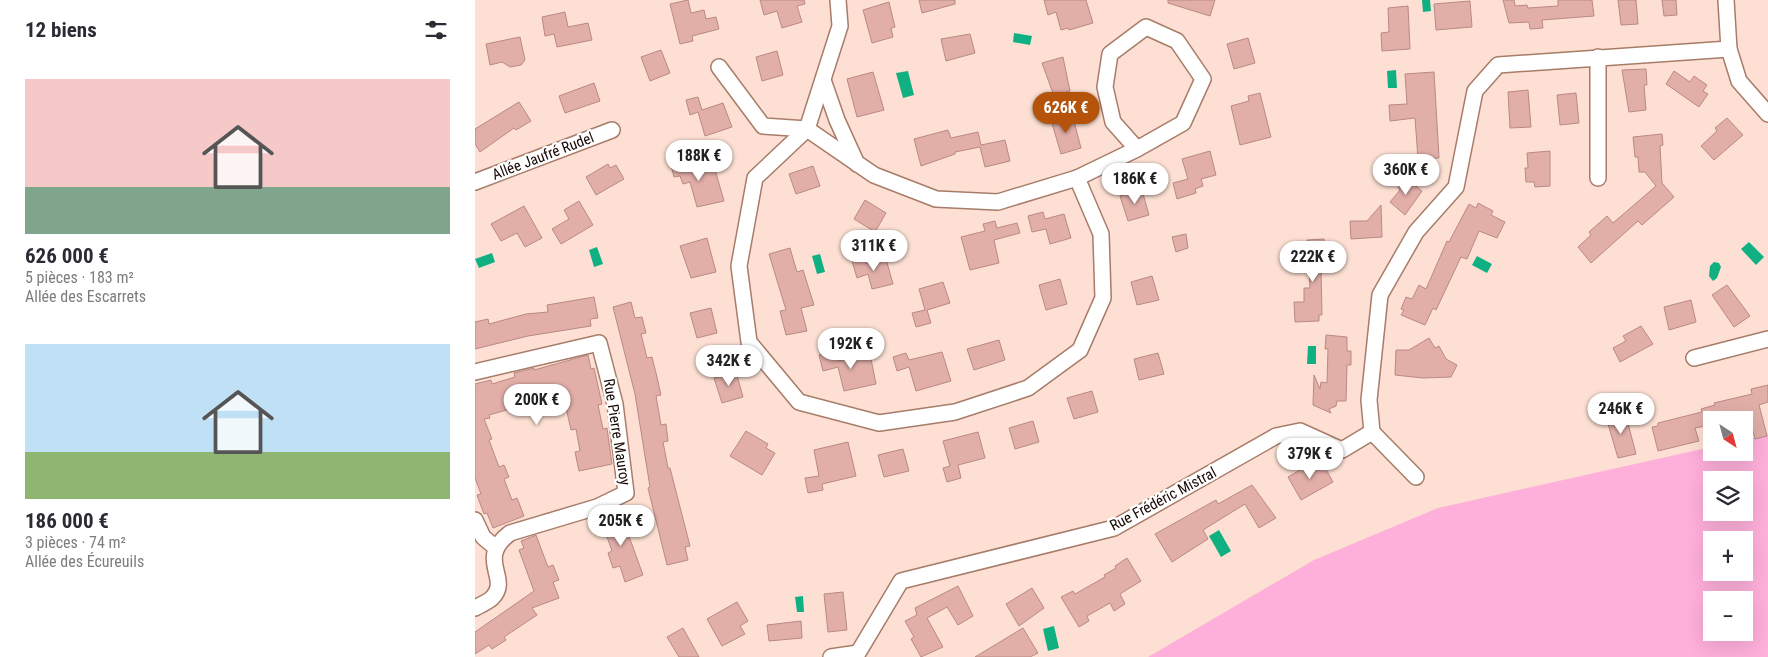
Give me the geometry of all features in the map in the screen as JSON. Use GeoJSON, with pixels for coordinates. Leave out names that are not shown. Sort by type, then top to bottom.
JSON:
{"type":"FeatureCollection","features":[{"type":"Feature","properties":{"kind":"street"},"geometry":{"type":"LineString","coordinates":[[838,0],[840,26],[807,129],[755,178],[739,266],[749,342],[799,402],[879,423],[955,412],[1029,388],[1079,350],[1103,298],[1101,234],[1077,178]]}},
{"type":"Feature","properties":{"kind":"street"},"geometry":{"type":"LineString","coordinates":[[1726,0],[1729,50],[1739,81],[1768,114]]}},
{"type":"Feature","properties":{"kind":"street"},"geometry":{"type":"LineString","coordinates":[[719,67],[763,126],[807,129],[874,175],[936,199],[998,202],[1077,178],[1137,149],[1183,123],[1203,79],[1177,41],[1146,27],[1110,54],[1105,88],[1113,122],[1137,149]]}},
{"type":"Feature","properties":{"kind":"street"},"geometry":{"type":"LineString","coordinates":[[1416,477],[1372,432],[1369,400],[1380,295],[1416,232],[1456,187],[1475,91],[1498,65],[1598,57],[1729,50]]}},
{"type":"Feature","properties":{"kind":"street"},"geometry":{"type":"LineString","coordinates":[[1598,57],[1598,178]]}},
{"type":"Feature","properties":{"kind":"street"},"geometry":{"type":"LineString","coordinates":[[823,80],[837,120],[857,164]]}},
{"type":"Feature","properties":{"kind":"street","name":"Allée Jaufré Rudel"},"geometry":{"type":"LineString","coordinates":[[475,182],[612,130]]}},
{"type":"Feature","properties":{"kind":"street"},"geometry":{"type":"LineString","coordinates":[[1694,358],[1768,339]]}},
{"type":"Feature","properties":{"kind":"street","name":"Rue Pierre Mauroy"},"geometry":{"type":"LineString","coordinates":[[475,372],[599,343],[615,404],[626,493],[597,506],[510,533],[495,548]]}},
{"type":"Feature","properties":{"kind":"street","name":"Rue Frédéric Mistral"},"geometry":{"type":"LineString","coordinates":[[831,657],[858,652],[901,580],[1114,528],[1276,436],[1300,431],[1342,450],[1372,432]]}},
{"type":"Feature","properties":{"kind":"street"},"geometry":{"type":"LineString","coordinates":[[475,608],[491,598],[497,590],[499,580],[491,562],[495,548],[477,526]]}},
{"type":"Feature","properties":{"kind":"shaded area"},"geometry":{"type":"Polygon","coordinates":[[[1422,0],[1430,0],[1431,11],[1423,12],[1422,0]]]}},
{"type":"Feature","properties":{"kind":"shaded area"},"geometry":{"type":"Polygon","coordinates":[[[1014,33],[1032,36],[1030,45],[1013,42],[1014,33]]]}},
{"type":"Feature","properties":{"kind":"shaded area"},"geometry":{"type":"Polygon","coordinates":[[[1396,70],[1397,88],[1388,88],[1387,71],[1396,70]]]}},
{"type":"Feature","properties":{"kind":"shaded area"},"geometry":{"type":"Polygon","coordinates":[[[908,71],[914,95],[903,98],[896,73],[908,71]]]}},
{"type":"Feature","properties":{"kind":"shaded area"},"geometry":{"type":"Polygon","coordinates":[[[1749,242],[1764,257],[1756,265],[1741,249],[1749,242]]]}},
{"type":"Feature","properties":{"kind":"shaded area"},"geometry":{"type":"Polygon","coordinates":[[[597,247],[603,264],[594,267],[589,250],[597,247]]]}},
{"type":"Feature","properties":{"kind":"shaded area"},"geometry":{"type":"Polygon","coordinates":[[[492,253],[495,262],[479,268],[475,259],[492,253]]]}},
{"type":"Feature","properties":{"kind":"shaded area"},"geometry":{"type":"Polygon","coordinates":[[[820,254],[825,272],[817,274],[812,256],[820,254]]]}},
{"type":"Feature","properties":{"kind":"shaded area"},"geometry":{"type":"Polygon","coordinates":[[[1477,256],[1492,264],[1487,273],[1472,265],[1477,256]]]}},
{"type":"Feature","properties":{"kind":"shaded area"},"geometry":{"type":"Polygon","coordinates":[[[1714,262],[1719,263],[1721,267],[1717,278],[1713,281],[1709,276],[1710,266],[1714,262]]]}},
{"type":"Feature","properties":{"kind":"shaded area"},"geometry":{"type":"Polygon","coordinates":[[[1308,346],[1316,346],[1316,364],[1307,364],[1308,346]]]}},
{"type":"Feature","properties":{"kind":"shaded area"},"geometry":{"type":"Polygon","coordinates":[[[1768,434],[1768,657],[1148,657],[1314,560],[1438,508],[1703,449],[1703,461],[1753,461],[1753,438],[1768,434]]]}},
{"type":"Feature","properties":{"kind":"shaded area"},"geometry":{"type":"Polygon","coordinates":[[[1219,530],[1231,551],[1221,557],[1209,536],[1219,530]]]}},
{"type":"Feature","properties":{"kind":"shaded area"},"geometry":{"type":"Polygon","coordinates":[[[803,596],[804,612],[797,612],[795,597],[803,596]]]}},
{"type":"Feature","properties":{"kind":"shaded area"},"geometry":{"type":"Polygon","coordinates":[[[1054,626],[1059,648],[1048,651],[1043,629],[1054,626]]]}},
{"type":"Feature","properties":{"kind":"building"},"geometry":{"type":"Polygon","coordinates":[[[688,0],[691,13],[704,10],[706,19],[716,17],[719,29],[692,36],[693,41],[680,44],[670,4],[688,0]]]}},
{"type":"Feature","properties":{"kind":"building"},"geometry":{"type":"Polygon","coordinates":[[[760,0],[804,0],[805,4],[797,6],[802,22],[782,28],[777,11],[764,15],[760,0]]]}},
{"type":"Feature","properties":{"kind":"building"},"geometry":{"type":"Polygon","coordinates":[[[919,0],[955,0],[955,4],[922,13],[919,0]]]}},
{"type":"Feature","properties":{"kind":"building"},"geometry":{"type":"Polygon","coordinates":[[[1044,0],[1086,0],[1093,23],[1069,30],[1068,28],[1061,30],[1056,12],[1048,15],[1044,0]]]}},
{"type":"Feature","properties":{"kind":"building"},"geometry":{"type":"Polygon","coordinates":[[[1168,0],[1215,0],[1210,16],[1168,3],[1168,0]]]}},
{"type":"Feature","properties":{"kind":"building"},"geometry":{"type":"Polygon","coordinates":[[[1503,0],[1514,0],[1515,6],[1527,5],[1528,8],[1558,6],[1558,0],[1592,0],[1594,16],[1542,20],[1543,28],[1530,29],[1529,22],[1509,23],[1503,0]]]}},
{"type":"Feature","properties":{"kind":"building"},"geometry":{"type":"Polygon","coordinates":[[[1618,0],[1636,0],[1638,24],[1621,25],[1618,0]]]}},
{"type":"Feature","properties":{"kind":"building"},"geometry":{"type":"Polygon","coordinates":[[[1662,0],[1676,0],[1677,15],[1664,16],[1662,0]]]}},
{"type":"Feature","properties":{"kind":"building"},"geometry":{"type":"Polygon","coordinates":[[[1470,1],[1472,27],[1436,30],[1434,4],[1470,1]]]}},
{"type":"Feature","properties":{"kind":"building"},"geometry":{"type":"Polygon","coordinates":[[[889,2],[895,27],[891,28],[893,37],[872,43],[863,10],[889,2]]]}},
{"type":"Feature","properties":{"kind":"building"},"geometry":{"type":"Polygon","coordinates":[[[1408,6],[1410,49],[1382,51],[1381,33],[1389,32],[1388,8],[1408,6]]]}},
{"type":"Feature","properties":{"kind":"building"},"geometry":{"type":"Polygon","coordinates":[[[565,12],[568,27],[588,23],[592,40],[557,47],[554,34],[545,36],[542,17],[565,12]]]}},
{"type":"Feature","properties":{"kind":"building"},"geometry":{"type":"Polygon","coordinates":[[[970,34],[975,53],[946,61],[941,39],[970,34]]]}},
{"type":"Feature","properties":{"kind":"building"},"geometry":{"type":"Polygon","coordinates":[[[520,37],[525,60],[521,65],[510,67],[502,62],[490,65],[486,44],[520,37]]]}},
{"type":"Feature","properties":{"kind":"building"},"geometry":{"type":"Polygon","coordinates":[[[1248,38],[1255,63],[1234,69],[1227,44],[1248,38]]]}},
{"type":"Feature","properties":{"kind":"building"},"geometry":{"type":"Polygon","coordinates":[[[661,50],[670,73],[650,81],[641,57],[661,50]]]}},
{"type":"Feature","properties":{"kind":"building"},"geometry":{"type":"Polygon","coordinates":[[[777,51],[783,75],[762,81],[756,57],[777,51]]]}},
{"type":"Feature","properties":{"kind":"building"},"geometry":{"type":"Polygon","coordinates":[[[1063,57],[1070,91],[1054,96],[1042,63],[1063,57]]]}},
{"type":"Feature","properties":{"kind":"building"},"geometry":{"type":"Polygon","coordinates":[[[1646,69],[1647,85],[1644,85],[1646,110],[1629,112],[1622,70],[1646,69]]]}},
{"type":"Feature","properties":{"kind":"building"},"geometry":{"type":"Polygon","coordinates":[[[1674,71],[1690,82],[1694,76],[1707,85],[1703,91],[1708,94],[1699,107],[1666,84],[1674,71]]]}},
{"type":"Feature","properties":{"kind":"building"},"geometry":{"type":"Polygon","coordinates":[[[873,72],[884,110],[857,117],[847,79],[873,72]]]}},
{"type":"Feature","properties":{"kind":"building"},"geometry":{"type":"Polygon","coordinates":[[[1434,72],[1439,158],[1418,159],[1415,118],[1390,121],[1389,105],[1407,104],[1405,74],[1434,72]]]}},
{"type":"Feature","properties":{"kind":"building"},"geometry":{"type":"Polygon","coordinates":[[[594,83],[600,101],[565,113],[559,96],[594,83]]]}},
{"type":"Feature","properties":{"kind":"building"},"geometry":{"type":"Polygon","coordinates":[[[1528,90],[1531,127],[1510,128],[1508,92],[1528,90]]]}},
{"type":"Feature","properties":{"kind":"building"},"geometry":{"type":"Polygon","coordinates":[[[1260,93],[1271,137],[1240,145],[1231,106],[1249,101],[1248,96],[1260,93]]]}},
{"type":"Feature","properties":{"kind":"building"},"geometry":{"type":"Polygon","coordinates":[[[1576,93],[1579,123],[1560,125],[1557,95],[1576,93]]]}},
{"type":"Feature","properties":{"kind":"building"},"geometry":{"type":"Polygon","coordinates":[[[698,97],[702,110],[723,103],[732,127],[705,136],[698,112],[690,115],[686,100],[698,97]]]}},
{"type":"Feature","properties":{"kind":"building"},"geometry":{"type":"Polygon","coordinates":[[[519,102],[531,121],[516,130],[514,128],[480,152],[475,144],[475,129],[519,102]]]}},
{"type":"Feature","properties":{"kind":"building"},"geometry":{"type":"Polygon","coordinates":[[[1072,114],[1081,148],[1061,154],[1051,120],[1072,114]]]}},
{"type":"Feature","properties":{"kind":"building"},"geometry":{"type":"Polygon","coordinates":[[[1727,118],[1743,135],[1714,160],[1701,146],[1717,131],[1715,128],[1727,118]]]}},
{"type":"Feature","properties":{"kind":"building"},"geometry":{"type":"Polygon","coordinates":[[[948,130],[951,138],[978,132],[981,145],[1005,140],[1010,161],[985,167],[980,147],[955,152],[955,154],[921,166],[914,139],[948,130]]]}},
{"type":"Feature","properties":{"kind":"building"},"geometry":{"type":"Polygon","coordinates":[[[1662,134],[1663,145],[1660,146],[1662,183],[1674,197],[1642,225],[1638,221],[1591,263],[1578,247],[1591,235],[1589,232],[1607,216],[1613,223],[1656,186],[1645,172],[1639,172],[1638,157],[1635,157],[1633,137],[1662,134]]]}},
{"type":"Feature","properties":{"kind":"building"},"geometry":{"type":"Polygon","coordinates":[[[1210,151],[1216,175],[1201,179],[1203,186],[1195,189],[1196,193],[1177,199],[1173,183],[1188,179],[1182,159],[1210,151]]]}},
{"type":"Feature","properties":{"kind":"building"},"geometry":{"type":"Polygon","coordinates":[[[1550,151],[1550,186],[1535,187],[1534,182],[1526,182],[1525,168],[1528,168],[1527,153],[1550,151]]]}},
{"type":"Feature","properties":{"kind":"building"},"geometry":{"type":"Polygon","coordinates":[[[685,159],[687,166],[695,163],[697,170],[714,166],[724,201],[697,207],[690,182],[683,184],[680,176],[674,177],[670,162],[685,159]]]}},
{"type":"Feature","properties":{"kind":"building"},"geometry":{"type":"Polygon","coordinates":[[[608,164],[610,168],[616,165],[624,179],[596,195],[586,177],[608,164]]]}},
{"type":"Feature","properties":{"kind":"building"},"geometry":{"type":"Polygon","coordinates":[[[813,166],[820,186],[796,194],[789,174],[813,166]]]}},
{"type":"Feature","properties":{"kind":"building"},"geometry":{"type":"Polygon","coordinates":[[[1406,178],[1422,191],[1405,215],[1390,202],[1400,190],[1398,188],[1406,178]]]}},
{"type":"Feature","properties":{"kind":"building"},"geometry":{"type":"Polygon","coordinates":[[[1142,190],[1149,215],[1128,221],[1120,196],[1142,190]]]}},
{"type":"Feature","properties":{"kind":"building"},"geometry":{"type":"Polygon","coordinates":[[[865,200],[886,213],[875,232],[854,219],[865,200]]]}},
{"type":"Feature","properties":{"kind":"building"},"geometry":{"type":"Polygon","coordinates":[[[579,201],[593,225],[561,244],[552,229],[569,219],[564,210],[579,201]]]}},
{"type":"Feature","properties":{"kind":"building"},"geometry":{"type":"Polygon","coordinates":[[[1478,203],[1493,211],[1491,215],[1505,222],[1497,238],[1479,231],[1467,259],[1461,257],[1436,310],[1433,308],[1425,325],[1401,315],[1404,310],[1401,309],[1406,297],[1412,299],[1419,285],[1426,289],[1447,241],[1449,242],[1469,204],[1476,208],[1478,203]]]}},
{"type":"Feature","properties":{"kind":"building"},"geometry":{"type":"Polygon","coordinates":[[[1381,205],[1382,237],[1351,239],[1350,221],[1367,221],[1381,205]]]}},
{"type":"Feature","properties":{"kind":"building"},"geometry":{"type":"Polygon","coordinates":[[[524,206],[542,238],[525,247],[517,233],[501,241],[491,224],[524,206]]]}},
{"type":"Feature","properties":{"kind":"building"},"geometry":{"type":"Polygon","coordinates":[[[1043,212],[1045,219],[1064,214],[1071,238],[1050,244],[1046,229],[1032,232],[1028,216],[1043,212]]]}},
{"type":"Feature","properties":{"kind":"building"},"geometry":{"type":"Polygon","coordinates":[[[995,221],[997,228],[1017,223],[1020,233],[994,240],[999,263],[970,270],[961,237],[985,231],[983,224],[995,221]]]}},
{"type":"Feature","properties":{"kind":"building"},"geometry":{"type":"Polygon","coordinates":[[[1186,234],[1188,248],[1176,252],[1172,237],[1186,234]]]}},
{"type":"Feature","properties":{"kind":"building"},"geometry":{"type":"Polygon","coordinates":[[[707,238],[716,272],[691,278],[680,246],[707,238]]]}},
{"type":"Feature","properties":{"kind":"building"},"geometry":{"type":"Polygon","coordinates":[[[1324,239],[1325,246],[1328,246],[1330,269],[1321,269],[1322,315],[1319,315],[1319,321],[1295,322],[1294,302],[1304,302],[1304,288],[1310,288],[1307,240],[1324,239]]]}},
{"type":"Feature","properties":{"kind":"building"},"geometry":{"type":"Polygon","coordinates":[[[790,248],[797,272],[803,270],[814,305],[801,308],[807,331],[786,335],[780,311],[786,310],[769,254],[790,248]]]}},
{"type":"Feature","properties":{"kind":"building"},"geometry":{"type":"Polygon","coordinates":[[[865,258],[866,264],[886,259],[893,284],[872,289],[868,274],[857,278],[852,261],[865,258]]]}},
{"type":"Feature","properties":{"kind":"building"},"geometry":{"type":"Polygon","coordinates":[[[1152,276],[1159,300],[1137,305],[1131,282],[1152,276]]]}},
{"type":"Feature","properties":{"kind":"building"},"geometry":{"type":"Polygon","coordinates":[[[1060,279],[1067,304],[1046,310],[1039,285],[1060,279]]]}},
{"type":"Feature","properties":{"kind":"building"},"geometry":{"type":"Polygon","coordinates":[[[943,282],[950,303],[927,310],[931,323],[916,327],[912,313],[925,310],[919,289],[943,282]]]}},
{"type":"Feature","properties":{"kind":"building"},"geometry":{"type":"Polygon","coordinates":[[[1727,285],[1750,316],[1734,327],[1712,295],[1727,285]]]}},
{"type":"Feature","properties":{"kind":"building"},"geometry":{"type":"Polygon","coordinates":[[[594,297],[598,318],[590,319],[591,326],[528,336],[475,349],[475,322],[488,319],[489,324],[526,314],[548,312],[547,305],[594,297]]]}},
{"type":"Feature","properties":{"kind":"building"},"geometry":{"type":"Polygon","coordinates":[[[1691,300],[1696,322],[1669,330],[1664,307],[1691,300]]]}},
{"type":"Feature","properties":{"kind":"building"},"geometry":{"type":"Polygon","coordinates":[[[631,302],[635,318],[642,317],[646,333],[641,334],[647,358],[652,357],[656,373],[661,395],[656,396],[661,425],[666,424],[668,441],[663,442],[668,468],[670,468],[690,546],[685,547],[688,560],[667,565],[648,488],[650,487],[635,394],[613,307],[631,302]]]}},
{"type":"Feature","properties":{"kind":"building"},"geometry":{"type":"Polygon","coordinates":[[[711,308],[717,333],[697,338],[690,313],[711,308]]]}},
{"type":"Feature","properties":{"kind":"building"},"geometry":{"type":"Polygon","coordinates":[[[1641,326],[1653,344],[1620,362],[1613,348],[1626,341],[1623,336],[1641,326]]]}},
{"type":"Feature","properties":{"kind":"building"},"geometry":{"type":"Polygon","coordinates":[[[1326,335],[1347,337],[1347,351],[1351,351],[1351,365],[1347,365],[1346,401],[1337,401],[1336,406],[1329,409],[1331,413],[1313,405],[1314,375],[1320,389],[1321,382],[1327,383],[1328,349],[1325,349],[1326,335]]]}},
{"type":"Feature","properties":{"kind":"building"},"geometry":{"type":"Polygon","coordinates":[[[1429,338],[1435,348],[1439,346],[1446,359],[1457,365],[1451,377],[1423,378],[1395,375],[1396,350],[1409,350],[1429,338]]]}},
{"type":"Feature","properties":{"kind":"building"},"geometry":{"type":"Polygon","coordinates":[[[999,340],[1005,360],[974,370],[967,349],[999,340]]]}},
{"type":"Feature","properties":{"kind":"building"},"geometry":{"type":"Polygon","coordinates":[[[835,352],[838,361],[870,354],[876,384],[844,391],[838,367],[823,371],[819,355],[835,352]]]}},
{"type":"Feature","properties":{"kind":"building"},"geometry":{"type":"Polygon","coordinates":[[[942,352],[951,381],[916,391],[909,367],[897,371],[893,357],[906,353],[909,360],[942,352]]]}},
{"type":"Feature","properties":{"kind":"building"},"geometry":{"type":"Polygon","coordinates":[[[1158,353],[1164,374],[1139,380],[1134,359],[1158,353]]]}},
{"type":"Feature","properties":{"kind":"building"},"geometry":{"type":"Polygon","coordinates":[[[588,355],[591,369],[594,368],[602,404],[598,405],[603,429],[607,428],[612,464],[579,471],[575,452],[580,451],[576,429],[571,430],[563,394],[489,415],[490,418],[484,419],[492,439],[489,440],[499,467],[504,465],[509,477],[504,479],[512,500],[517,498],[524,516],[493,528],[487,513],[484,514],[477,495],[481,494],[475,478],[475,384],[491,380],[492,384],[515,377],[514,373],[534,368],[534,370],[588,355]]]}},
{"type":"Feature","properties":{"kind":"building"},"geometry":{"type":"Polygon","coordinates":[[[736,372],[743,397],[722,403],[714,378],[736,372]]]}},
{"type":"Feature","properties":{"kind":"building"},"geometry":{"type":"Polygon","coordinates":[[[1768,385],[1768,402],[1759,405],[1767,436],[1755,439],[1753,411],[1703,411],[1703,426],[1695,428],[1699,441],[1658,451],[1652,427],[1658,426],[1658,423],[1702,412],[1701,409],[1715,405],[1714,403],[1752,394],[1751,389],[1768,385]]]}},
{"type":"Feature","properties":{"kind":"building"},"geometry":{"type":"Polygon","coordinates":[[[1092,391],[1098,412],[1074,419],[1067,398],[1092,391]]]}},
{"type":"Feature","properties":{"kind":"building"},"geometry":{"type":"Polygon","coordinates":[[[1625,412],[1636,454],[1618,458],[1606,417],[1625,412]]]}},
{"type":"Feature","properties":{"kind":"building"},"geometry":{"type":"Polygon","coordinates":[[[1033,421],[1039,442],[1015,449],[1009,428],[1033,421]]]}},
{"type":"Feature","properties":{"kind":"building"},"geometry":{"type":"Polygon","coordinates":[[[746,431],[768,444],[766,448],[775,453],[762,475],[730,456],[746,431]]]}},
{"type":"Feature","properties":{"kind":"building"},"geometry":{"type":"Polygon","coordinates":[[[978,432],[985,458],[958,465],[961,478],[947,482],[943,468],[950,466],[943,441],[978,432]]]}},
{"type":"Feature","properties":{"kind":"building"},"geometry":{"type":"Polygon","coordinates":[[[848,442],[856,476],[822,484],[823,490],[808,493],[805,478],[819,476],[814,450],[848,442]]]}},
{"type":"Feature","properties":{"kind":"building"},"geometry":{"type":"Polygon","coordinates":[[[903,449],[909,471],[884,477],[878,455],[903,449]]]}},
{"type":"Feature","properties":{"kind":"building"},"geometry":{"type":"Polygon","coordinates":[[[1322,462],[1333,482],[1301,500],[1288,477],[1307,466],[1309,470],[1322,462]]]}},
{"type":"Feature","properties":{"kind":"building"},"geometry":{"type":"Polygon","coordinates":[[[1252,485],[1276,518],[1259,528],[1245,504],[1203,530],[1208,539],[1172,562],[1155,534],[1216,500],[1218,504],[1252,485]]]}},
{"type":"Feature","properties":{"kind":"building"},"geometry":{"type":"Polygon","coordinates":[[[615,511],[617,518],[622,517],[643,575],[625,582],[620,566],[613,568],[608,553],[612,551],[600,517],[615,511]]]}},
{"type":"Feature","properties":{"kind":"building"},"geometry":{"type":"Polygon","coordinates":[[[536,535],[548,567],[553,565],[559,580],[553,582],[559,598],[532,608],[537,615],[504,637],[506,640],[492,649],[489,645],[475,654],[475,632],[534,591],[519,550],[524,548],[521,541],[536,535]]]}},
{"type":"Feature","properties":{"kind":"building"},"geometry":{"type":"Polygon","coordinates":[[[1127,558],[1141,581],[1120,594],[1125,604],[1114,611],[1110,603],[1087,616],[1089,621],[1079,627],[1061,597],[1073,591],[1075,594],[1105,577],[1104,575],[1116,568],[1115,566],[1127,558]]]}},
{"type":"Feature","properties":{"kind":"building"},"geometry":{"type":"Polygon","coordinates":[[[958,586],[973,616],[958,625],[947,607],[927,618],[943,647],[921,657],[911,639],[914,637],[905,621],[917,615],[915,608],[958,586]]]}},
{"type":"Feature","properties":{"kind":"building"},"geometry":{"type":"Polygon","coordinates":[[[1032,588],[1044,608],[1019,626],[1006,604],[1032,588]]]}},
{"type":"Feature","properties":{"kind":"building"},"geometry":{"type":"Polygon","coordinates":[[[843,592],[847,630],[828,632],[824,594],[843,592]]]}},
{"type":"Feature","properties":{"kind":"building"},"geometry":{"type":"Polygon","coordinates":[[[737,602],[748,621],[740,626],[745,634],[722,646],[707,619],[737,602]]]}},
{"type":"Feature","properties":{"kind":"building"},"geometry":{"type":"Polygon","coordinates":[[[801,621],[802,638],[769,641],[767,625],[801,621]]]}},
{"type":"Feature","properties":{"kind":"building"},"geometry":{"type":"Polygon","coordinates":[[[683,628],[699,657],[679,657],[667,637],[683,628]]]}},
{"type":"Feature","properties":{"kind":"building"},"geometry":{"type":"Polygon","coordinates":[[[1023,628],[1038,653],[1030,657],[975,657],[1023,628]]]}}]}
